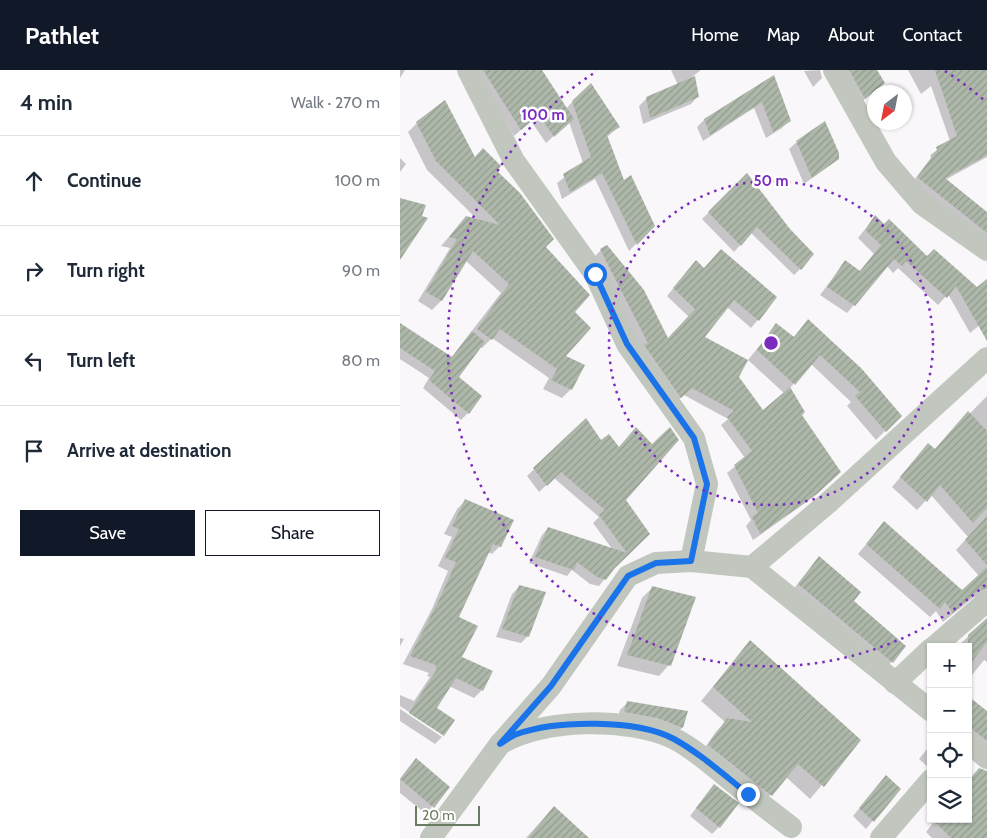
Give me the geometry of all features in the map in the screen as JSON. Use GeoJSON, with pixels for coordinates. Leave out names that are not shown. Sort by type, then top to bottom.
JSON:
{"type":"FeatureCollection","features":[{"type":"Feature","properties":{"kind":"street"},"geometry":{"type":"LineString","coordinates":[[468,70],[514,161],[595,274],[627,344],[694,438],[707,484],[691,561]]}},
{"type":"Feature","properties":{"kind":"street"},"geometry":{"type":"LineString","coordinates":[[834,70],[886,162],[922,204],[987,250]]}},
{"type":"Feature","properties":{"kind":"street"},"geometry":{"type":"LineString","coordinates":[[752,567],[829,502],[987,358]]}},
{"type":"Feature","properties":{"kind":"street"},"geometry":{"type":"LineString","coordinates":[[432,838],[500,744],[551,686],[628,576],[656,563],[691,561],[752,567],[927,708]]}},
{"type":"Feature","properties":{"kind":"street"},"geometry":{"type":"LineString","coordinates":[[939,643],[987,601]]}},
{"type":"Feature","properties":{"kind":"street"},"geometry":{"type":"LineString","coordinates":[[895,683],[927,653]]}},
{"type":"Feature","properties":{"kind":"street"},"geometry":{"type":"LineString","coordinates":[[500,744],[516,734],[572,723],[626,725],[672,738],[702,756],[791,827]]}},
{"type":"Feature","properties":{"kind":"street"},"geometry":{"type":"LineString","coordinates":[[972,745],[987,758]]}},
{"type":"Feature","properties":{"kind":"street"},"geometry":{"type":"LineString","coordinates":[[881,838],[927,785]]}},
{"type":"Feature","properties":{"kind":"building"},"geometry":{"type":"Polygon","coordinates":[[[483,70],[542,70],[574,119],[554,137],[539,115],[521,130],[483,70]]]}},
{"type":"Feature","properties":{"kind":"building"},"geometry":{"type":"Polygon","coordinates":[[[849,70],[877,70],[885,83],[882,85],[867,85],[867,97],[865,99],[849,70]]]}},
{"type":"Feature","properties":{"kind":"building"},"geometry":{"type":"Polygon","coordinates":[[[935,70],[987,70],[987,155],[945,178],[987,212],[987,233],[917,177],[937,150],[936,147],[957,136],[935,70]]]}},
{"type":"Feature","properties":{"kind":"building"},"geometry":{"type":"Polygon","coordinates":[[[774,75],[791,121],[773,132],[762,102],[710,135],[704,119],[774,75]]]}},
{"type":"Feature","properties":{"kind":"building"},"geometry":{"type":"Polygon","coordinates":[[[695,76],[699,97],[650,118],[646,97],[695,76]]]}},
{"type":"Feature","properties":{"kind":"building"},"geometry":{"type":"Polygon","coordinates":[[[591,83],[620,127],[607,135],[624,180],[631,175],[655,226],[637,245],[602,173],[570,192],[563,174],[591,157],[572,101],[591,83]]]}},
{"type":"Feature","properties":{"kind":"building"},"geometry":{"type":"Polygon","coordinates":[[[445,100],[475,157],[483,148],[501,166],[497,171],[520,193],[554,239],[546,247],[590,295],[575,312],[591,328],[566,356],[585,365],[572,390],[551,380],[557,369],[500,329],[492,340],[477,329],[509,284],[473,251],[442,301],[426,292],[457,239],[449,237],[466,216],[500,225],[436,161],[416,122],[445,100]]]}},
{"type":"Feature","properties":{"kind":"building"},"geometry":{"type":"Polygon","coordinates":[[[825,121],[839,153],[839,159],[812,178],[796,141],[825,121]]]}},
{"type":"Feature","properties":{"kind":"building"},"geometry":{"type":"Polygon","coordinates":[[[747,173],[790,229],[814,254],[801,270],[757,227],[741,246],[708,212],[747,173]]]}},
{"type":"Feature","properties":{"kind":"building"},"geometry":{"type":"Polygon","coordinates":[[[400,198],[426,205],[422,216],[428,218],[400,260],[400,198]]]}},
{"type":"Feature","properties":{"kind":"building"},"geometry":{"type":"Polygon","coordinates":[[[875,215],[884,224],[889,219],[927,256],[934,249],[977,287],[987,279],[987,341],[956,286],[947,298],[906,261],[902,266],[894,259],[855,306],[827,287],[845,260],[860,271],[881,245],[865,230],[875,215]]]}},
{"type":"Feature","properties":{"kind":"building"},"geometry":{"type":"Polygon","coordinates":[[[607,245],[644,290],[668,338],[695,309],[673,288],[696,260],[704,268],[721,249],[777,297],[759,321],[734,300],[705,337],[748,360],[739,377],[763,410],[790,387],[805,412],[802,415],[841,472],[817,494],[760,534],[752,517],[758,513],[734,465],[752,451],[727,417],[734,411],[692,388],[681,398],[644,345],[648,343],[600,249],[607,245]]]}},
{"type":"Feature","properties":{"kind":"building"},"geometry":{"type":"Polygon","coordinates":[[[808,319],[862,369],[902,416],[886,432],[855,396],[860,392],[820,355],[795,385],[757,350],[776,323],[794,337],[808,319]]]}},
{"type":"Feature","properties":{"kind":"building"},"geometry":{"type":"Polygon","coordinates":[[[400,323],[452,357],[472,331],[485,342],[459,377],[482,396],[469,414],[429,380],[435,371],[400,348],[400,323]]]}},
{"type":"Feature","properties":{"kind":"building"},"geometry":{"type":"Polygon","coordinates":[[[968,411],[987,431],[987,508],[973,523],[940,485],[927,502],[900,477],[928,443],[935,449],[968,411]]]}},
{"type":"Feature","properties":{"kind":"building"},"geometry":{"type":"Polygon","coordinates":[[[586,418],[601,440],[609,434],[619,447],[636,427],[652,444],[670,427],[679,440],[626,500],[650,534],[614,569],[606,580],[597,577],[577,562],[574,570],[535,557],[548,527],[627,553],[599,515],[605,510],[561,472],[547,486],[533,468],[586,418]]]}},
{"type":"Feature","properties":{"kind":"building"},"geometry":{"type":"Polygon","coordinates":[[[465,499],[514,520],[501,547],[493,544],[459,617],[478,626],[462,657],[493,671],[483,691],[456,678],[437,708],[455,720],[444,736],[409,713],[437,669],[435,668],[436,665],[410,656],[456,562],[445,558],[459,529],[452,526],[465,499]]]}},
{"type":"Feature","properties":{"kind":"building"},"geometry":{"type":"Polygon","coordinates":[[[987,516],[987,565],[965,540],[987,516]]]}},
{"type":"Feature","properties":{"kind":"building"},"geometry":{"type":"Polygon","coordinates":[[[884,521],[962,590],[987,567],[987,588],[978,591],[953,613],[945,602],[940,609],[866,544],[884,521]]]}},
{"type":"Feature","properties":{"kind":"building"},"geometry":{"type":"Polygon","coordinates":[[[819,556],[861,592],[854,601],[906,646],[893,663],[798,584],[819,556]]]}},
{"type":"Feature","properties":{"kind":"building"},"geometry":{"type":"Polygon","coordinates":[[[519,585],[546,592],[529,637],[502,629],[519,585]]]}},
{"type":"Feature","properties":{"kind":"building"},"geometry":{"type":"Polygon","coordinates":[[[652,586],[696,597],[671,666],[627,655],[652,586]]]}},
{"type":"Feature","properties":{"kind":"building"},"geometry":{"type":"Polygon","coordinates":[[[987,618],[987,642],[972,662],[972,643],[968,643],[968,635],[987,618]]]}},
{"type":"Feature","properties":{"kind":"building"},"geometry":{"type":"Polygon","coordinates":[[[750,640],[861,740],[824,787],[798,764],[772,796],[708,745],[727,718],[752,722],[713,687],[750,640]]]}},
{"type":"Feature","properties":{"kind":"building"},"geometry":{"type":"Polygon","coordinates":[[[972,699],[987,711],[987,741],[972,729],[972,699]]]}},
{"type":"Feature","properties":{"kind":"building"},"geometry":{"type":"Polygon","coordinates":[[[627,701],[688,711],[683,728],[657,718],[624,712],[627,701]]]}},
{"type":"Feature","properties":{"kind":"building"},"geometry":{"type":"Polygon","coordinates":[[[416,758],[450,787],[434,808],[400,779],[416,758]]]}},
{"type":"Feature","properties":{"kind":"building"},"geometry":{"type":"Polygon","coordinates":[[[979,768],[987,771],[987,838],[951,838],[936,823],[972,823],[972,776],[979,768]]]}},
{"type":"Feature","properties":{"kind":"building"},"geometry":{"type":"Polygon","coordinates":[[[886,775],[901,789],[874,822],[859,808],[886,775]]]}},
{"type":"Feature","properties":{"kind":"building"},"geometry":{"type":"Polygon","coordinates":[[[714,784],[739,803],[720,828],[696,808],[714,784]]]}},
{"type":"Feature","properties":{"kind":"building"},"geometry":{"type":"Polygon","coordinates":[[[554,806],[589,838],[528,838],[554,806]]]}},
{"type":"Feature","properties":{"kind":"route"},"geometry":{"type":"LineString","coordinates":[[595,274],[627,344],[694,438],[707,484],[691,561],[656,563],[628,576],[551,686],[500,744],[516,734],[572,723],[626,725],[672,738],[702,756],[748,794]]}}]}
